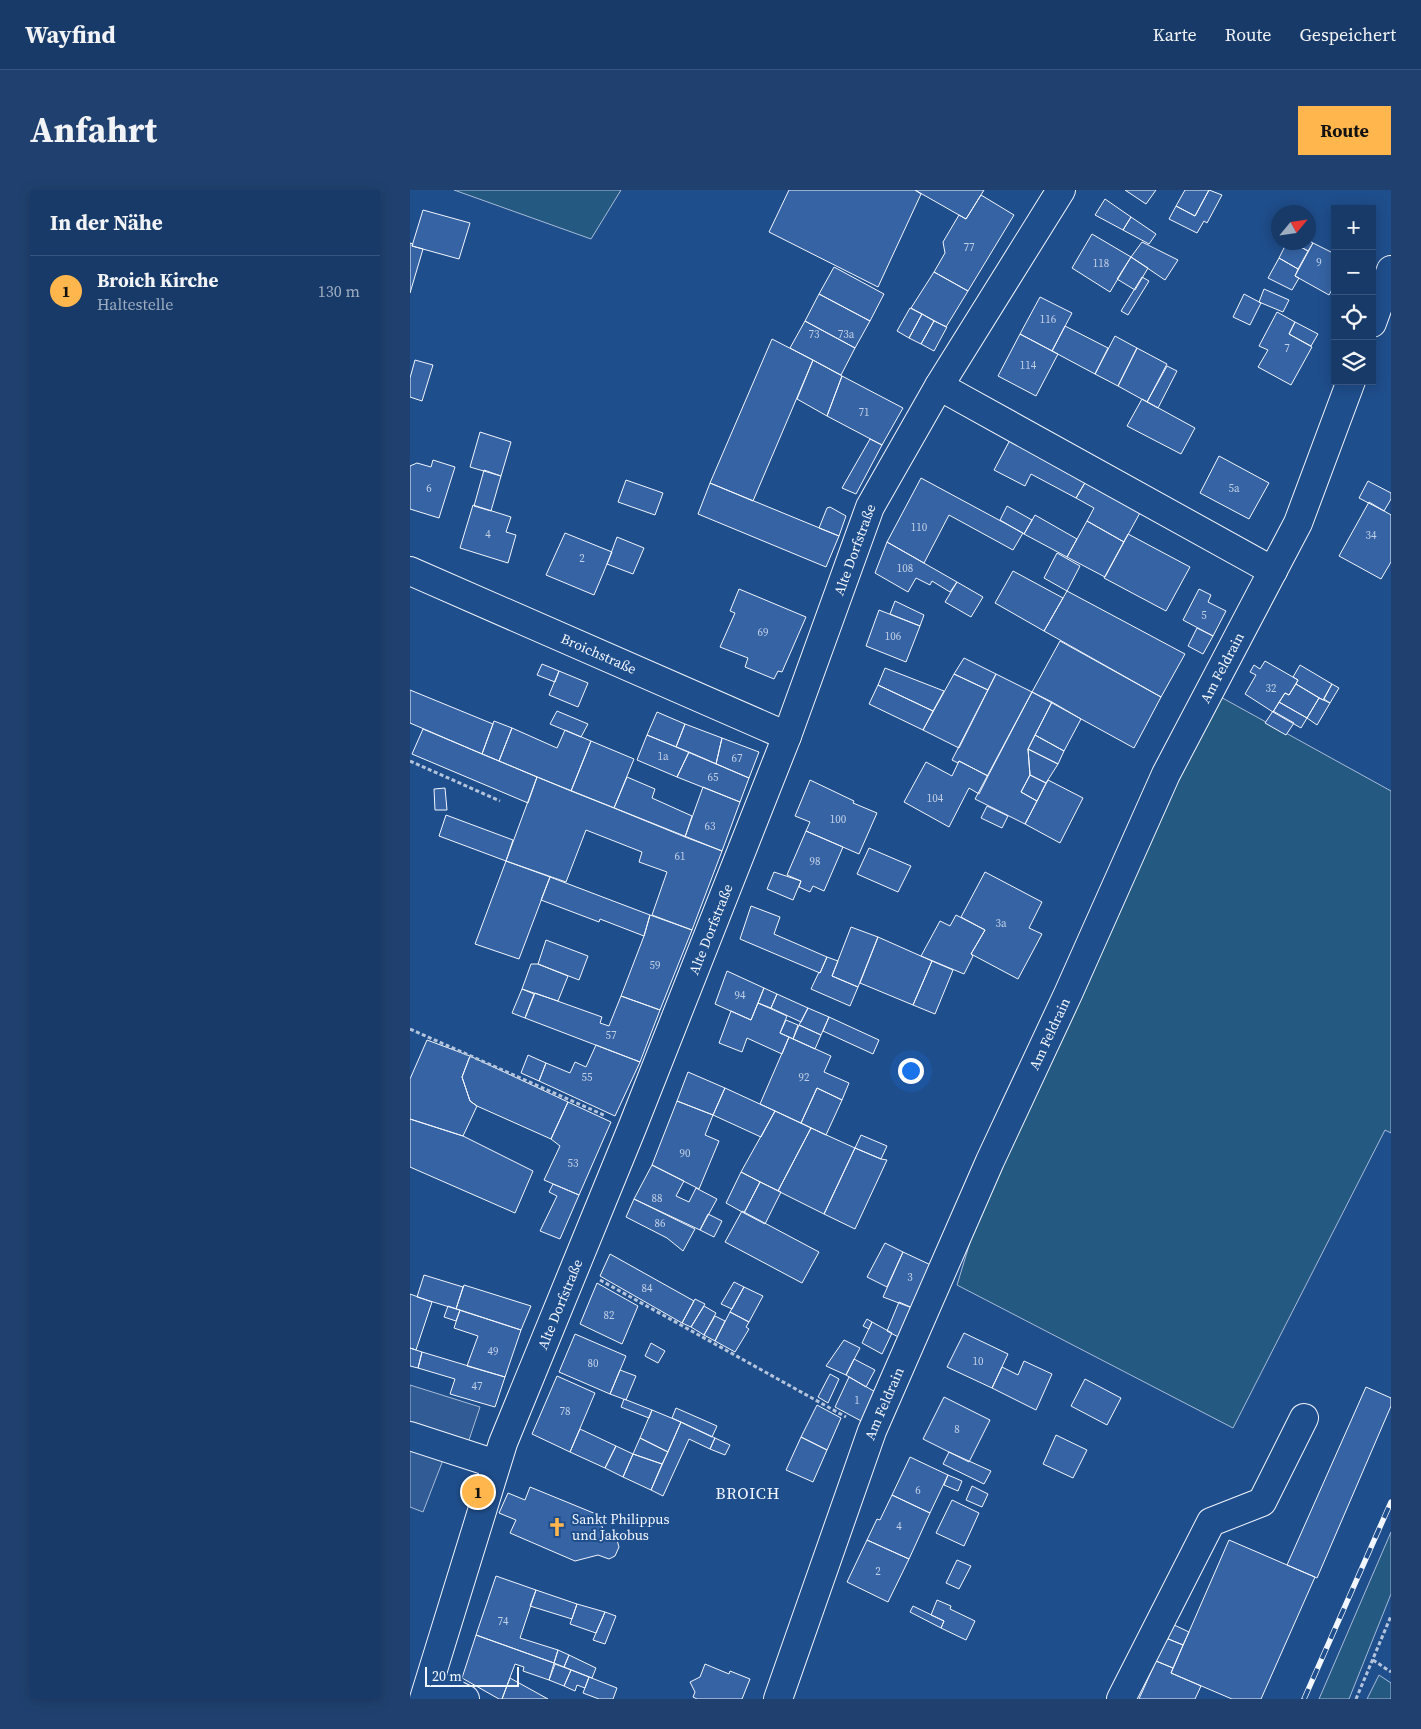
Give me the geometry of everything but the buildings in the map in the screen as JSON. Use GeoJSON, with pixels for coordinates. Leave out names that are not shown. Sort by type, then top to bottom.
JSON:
{"type":"FeatureCollection","features":[{"type":"Feature","properties":{"kind":"street","name":"Alte Dorfstraße"},"geometry":{"type":"LineString","coordinates":[[427,1691],[503,1443],[632,1128],[786,736],[870,507],[939,386],[1061,190]]}},
{"type":"Feature","properties":{"kind":"street"},"geometry":{"type":"LineString","coordinates":[[1376,314],[1389,284]]}},
{"type":"Feature","properties":{"kind":"street","name":"Am Feldrain"},"geometry":{"type":"LineString","coordinates":[[778,1699],[872,1431],[990,1161],[1068,994],[1166,774],[1298,523],[1350,385]]}},
{"type":"Feature","properties":{"kind":"street"},"geometry":{"type":"LineString","coordinates":[[939,386],[1273,571]]}},
{"type":"Feature","properties":{"kind":"street","name":"Broichstraße"},"geometry":{"type":"LineString","coordinates":[[410,571],[786,736]]}},
{"type":"Feature","properties":{"kind":"street"},"geometry":{"type":"LineString","coordinates":[[1121,1699],[1211,1522],[1262,1502],[1304,1418]]}},
{"type":"Feature","properties":{"kind":"street"},"geometry":{"type":"LineString","coordinates":[[410,1436],[496,1464]]}},
{"type":"Feature","properties":{"kind":"street"},"geometry":{"type":"LineString","coordinates":[[427,1691],[465,1699]]}},
{"type":"Feature","properties":{"kind":"path"},"geometry":{"type":"LineString","coordinates":[[410,761],[500,800]]}},
{"type":"Feature","properties":{"kind":"path"},"geometry":{"type":"LineString","coordinates":[[410,1029],[632,1128]]}},
{"type":"Feature","properties":{"kind":"path"},"geometry":{"type":"LineString","coordinates":[[576,1267],[872,1431]]}},
{"type":"Feature","properties":{"kind":"path"},"geometry":{"type":"LineString","coordinates":[[1356,1699],[1391,1616]]}},
{"type":"Feature","properties":{"kind":"path"},"geometry":{"type":"LineString","coordinates":[[1373,1660],[1391,1672]]}},
{"type":"Feature","properties":{"kind":"shaded area"},"geometry":{"type":"Polygon","coordinates":[[[454,190],[621,190],[591,239],[454,190]]]}},
{"type":"Feature","properties":{"kind":"shaded area"},"geometry":{"type":"Polygon","coordinates":[[[1217,695],[1391,791],[1391,1133],[1385,1130],[1233,1428],[957,1285],[975,1226],[1217,695]]]}},
{"type":"Feature","properties":{"kind":"shaded area"},"geometry":{"type":"Polygon","coordinates":[[[410,1385],[480,1407],[468,1443],[410,1425],[410,1385]]]}},
{"type":"Feature","properties":{"kind":"shaded area"},"geometry":{"type":"Polygon","coordinates":[[[410,1449],[443,1460],[423,1512],[410,1507],[410,1449]]]}},
{"type":"Feature","properties":{"kind":"shaded area"},"geometry":{"type":"Polygon","coordinates":[[[1391,1532],[1391,1594],[1349,1699],[1319,1699],[1391,1532]]]}},
{"type":"Feature","properties":{"kind":"shaded area"},"geometry":{"type":"Polygon","coordinates":[[[1379,1675],[1391,1683],[1391,1699],[1367,1699],[1379,1675]]]}},
{"type":"Feature","properties":{"kind":"railway"},"geometry":{"type":"LineString","coordinates":[[1304,1699],[1391,1502]]}},
{"type":"Feature","properties":{"kind":"place","name":"Broich Kirche"},"geometry":{"type":"Point","coordinates":[478,1492]}},
{"type":"Feature","properties":{"kind":"place","name":"Sankt Philippus und Jakobus"},"geometry":{"type":"Point","coordinates":[557,1527]}},
{"type":"Feature","properties":{"kind":"district","name":"BROICH"},"geometry":{"type":"Point","coordinates":[748,1493]}}]}
